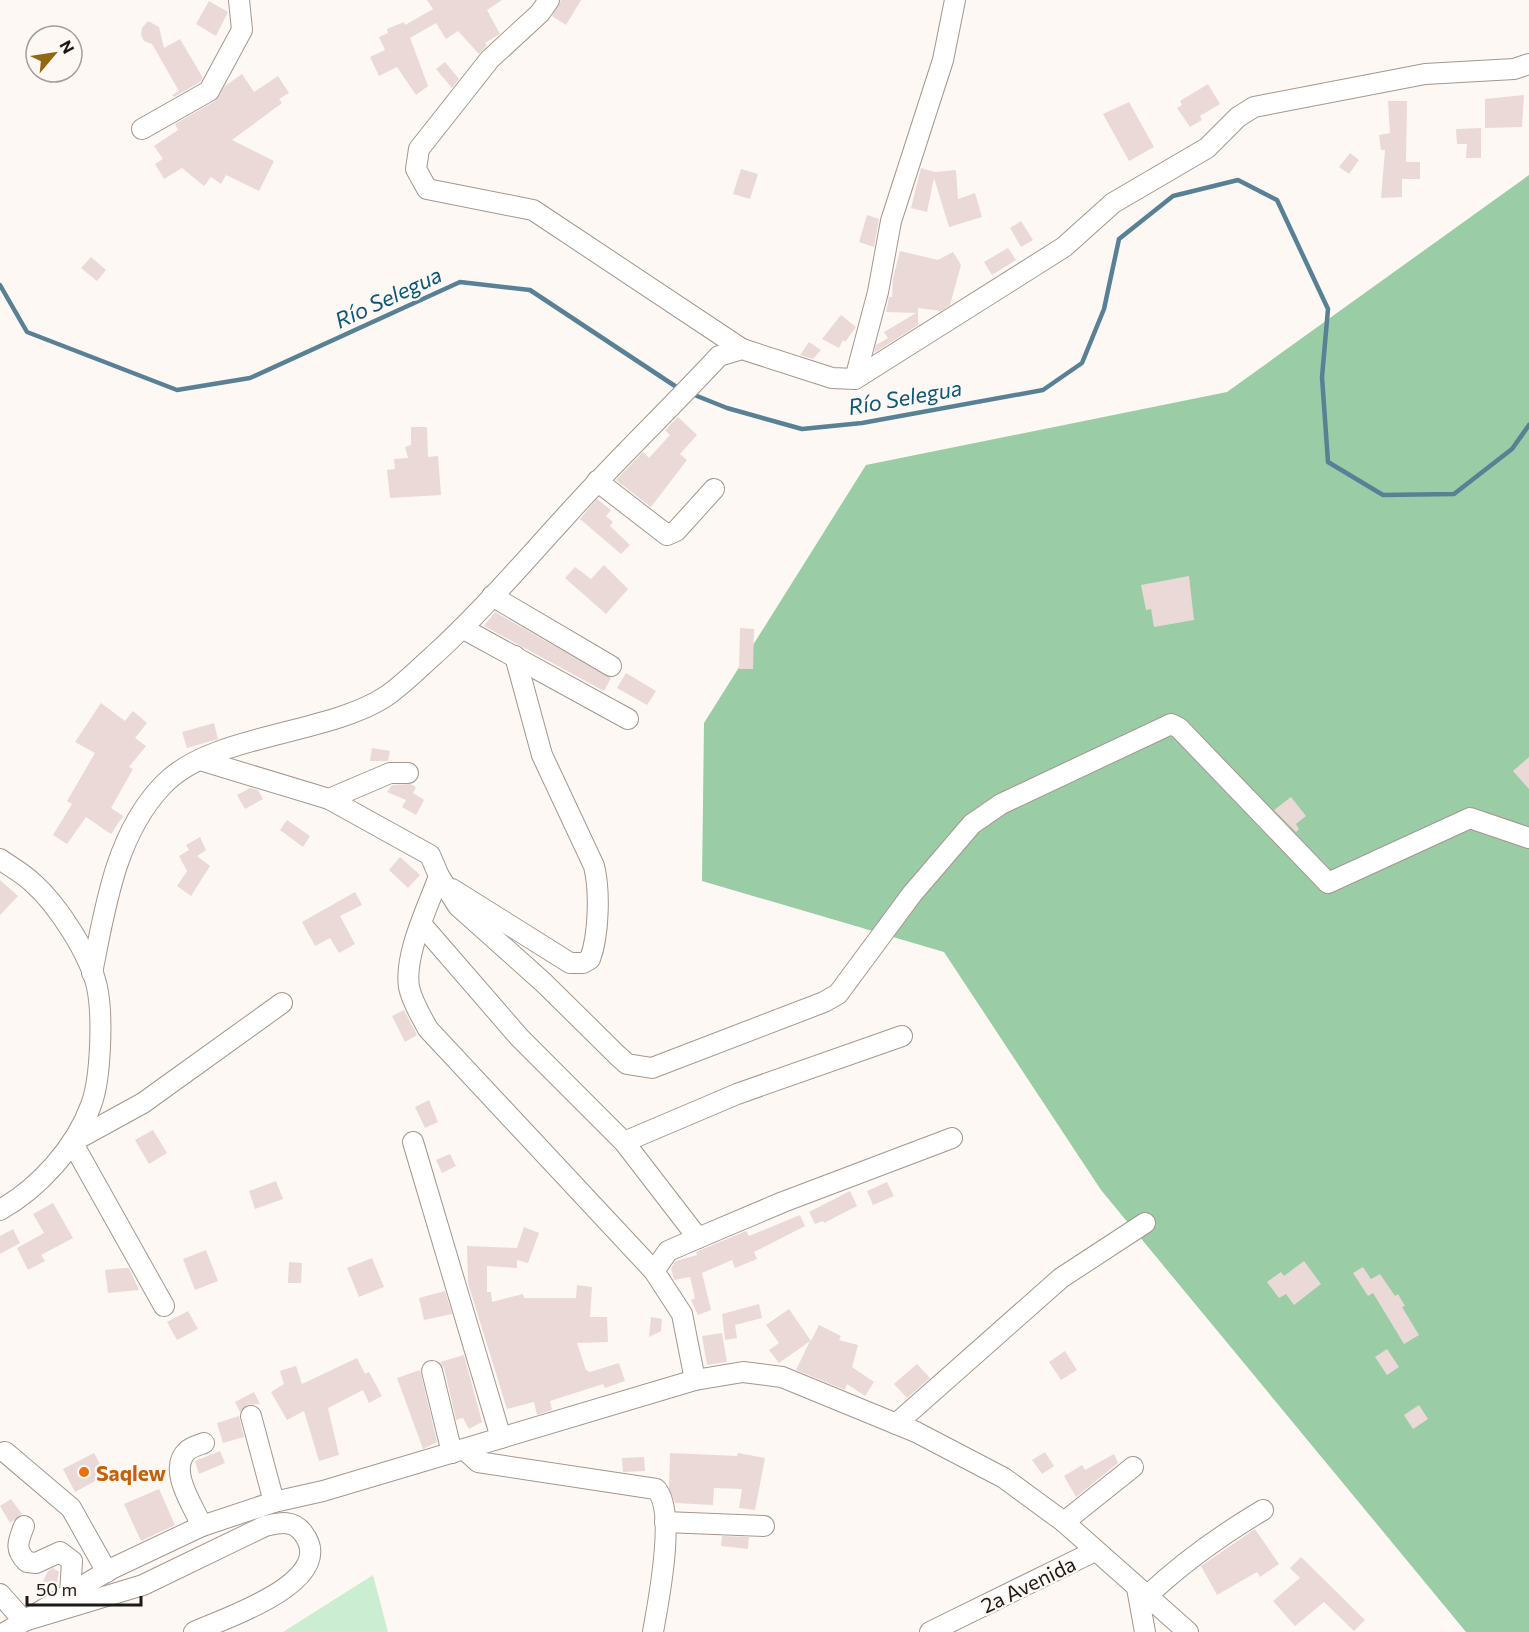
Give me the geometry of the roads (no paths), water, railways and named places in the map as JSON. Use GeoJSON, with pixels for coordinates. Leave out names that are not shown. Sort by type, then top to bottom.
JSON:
{"type":"FeatureCollection","features":[{"type":"Feature","properties":{"kind":"street"},"geometry":{"type":"LineString","coordinates":[[142,129],[209,91],[242,30],[239,0]]}},
{"type":"Feature","properties":{"kind":"street"},"geometry":{"type":"LineString","coordinates":[[549,0],[540,13],[490,59],[419,149],[416,169],[427,189],[533,210],[742,349],[831,378],[855,380],[1064,247],[1113,203],[1206,148],[1238,117],[1254,107],[1425,74],[1514,69],[1529,64]]}},
{"type":"Feature","properties":{"kind":"street"},"geometry":{"type":"LineString","coordinates":[[855,380],[878,292],[891,221],[943,60],[955,0]]}},
{"type":"Feature","properties":{"kind":"street"},"geometry":{"type":"LineString","coordinates":[[92,973],[105,903],[119,859],[133,830],[164,784],[200,759],[365,707],[405,681],[462,628],[597,481],[718,356],[742,349]]}},
{"type":"Feature","properties":{"kind":"street"},"geometry":{"type":"LineString","coordinates":[[597,481],[667,535],[676,531],[714,489]]}},
{"type":"Feature","properties":{"kind":"street"},"geometry":{"type":"LineString","coordinates":[[492,596],[611,666]]}},
{"type":"Feature","properties":{"kind":"street"},"geometry":{"type":"LineString","coordinates":[[462,628],[628,719]]}},
{"type":"Feature","properties":{"kind":"street"},"geometry":{"type":"LineString","coordinates":[[442,881],[570,963],[583,963],[590,958],[594,949],[599,885],[594,866],[542,756],[515,656]]}},
{"type":"Feature","properties":{"kind":"street"},"geometry":{"type":"LineString","coordinates":[[200,759],[329,799],[430,855],[442,881],[458,906],[544,983],[622,1060],[627,1064],[652,1068],[824,1002],[838,994],[912,894],[972,824],[1001,804],[1171,724],[1179,728],[1328,883],[1470,818],[1529,838]]}},
{"type":"Feature","properties":{"kind":"street"},"geometry":{"type":"LineString","coordinates":[[329,799],[390,773],[408,773]]}},
{"type":"Feature","properties":{"kind":"street"},"geometry":{"type":"LineString","coordinates":[[0,859],[34,883],[67,924],[92,973],[97,988],[101,1040],[92,1104],[72,1142],[42,1177],[0,1210]]}},
{"type":"Feature","properties":{"kind":"street"},"geometry":{"type":"LineString","coordinates":[[442,881],[422,925],[408,965],[409,988],[428,1029],[654,1271],[682,1314],[695,1380]]}},
{"type":"Feature","properties":{"kind":"street"},"geometry":{"type":"LineString","coordinates":[[422,925],[519,1037],[624,1143],[698,1238]]}},
{"type":"Feature","properties":{"kind":"street"},"geometry":{"type":"LineString","coordinates":[[72,1142],[143,1103],[282,1003]]}},
{"type":"Feature","properties":{"kind":"street"},"geometry":{"type":"LineString","coordinates":[[624,1143],[737,1094],[902,1036]]}},
{"type":"Feature","properties":{"kind":"street"},"geometry":{"type":"LineString","coordinates":[[654,1271],[668,1251],[783,1202],[952,1138]]}},
{"type":"Feature","properties":{"kind":"street"},"geometry":{"type":"LineString","coordinates":[[72,1142],[164,1306]]}},
{"type":"Feature","properties":{"kind":"street"},"geometry":{"type":"LineString","coordinates":[[413,1142],[501,1438]]}},
{"type":"Feature","properties":{"kind":"street"},"geometry":{"type":"LineString","coordinates":[[896,1424],[1062,1278],[1145,1223]]}},
{"type":"Feature","properties":{"kind":"street"},"geometry":{"type":"LineString","coordinates":[[432,1371],[458,1451],[478,1462],[656,1489],[661,1496],[665,1522],[662,1585],[653,1632]]}},
{"type":"Feature","properties":{"kind":"street"},"geometry":{"type":"LineString","coordinates":[[6,1632],[107,1572],[202,1526],[274,1502],[322,1491],[695,1380],[743,1372],[782,1377],[896,1424],[1004,1478],[1064,1522],[1188,1632]]}},
{"type":"Feature","properties":{"kind":"street"},"geometry":{"type":"LineString","coordinates":[[251,1416],[274,1502]]}},
{"type":"Feature","properties":{"kind":"street"},"geometry":{"type":"LineString","coordinates":[[202,1526],[183,1487],[180,1470],[181,1460],[187,1450],[204,1443]]}},
{"type":"Feature","properties":{"kind":"street"},"geometry":{"type":"LineString","coordinates":[[5,1452],[71,1508],[107,1572]]}},
{"type":"Feature","properties":{"kind":"street"},"geometry":{"type":"LineString","coordinates":[[1064,1522],[1133,1467]]}},
{"type":"Feature","properties":{"kind":"street"},"geometry":{"type":"LineString","coordinates":[[1142,1592],[1213,1540],[1263,1510]]}},
{"type":"Feature","properties":{"kind":"street"},"geometry":{"type":"LineString","coordinates":[[24,1621],[143,1585],[265,1526],[282,1522],[293,1524],[303,1532],[309,1543],[310,1558],[304,1574],[273,1596],[194,1632]]}},
{"type":"Feature","properties":{"kind":"street"},"geometry":{"type":"LineString","coordinates":[[665,1522],[764,1526]]}},
{"type":"Feature","properties":{"kind":"street"},"geometry":{"type":"LineString","coordinates":[[24,1526],[17,1545],[19,1554],[27,1562],[36,1563],[60,1552],[72,1560],[70,1595]]}},
{"type":"Feature","properties":{"kind":"street","name":"2a Avenida"},"geometry":{"type":"LineString","coordinates":[[930,1632],[1095,1551]]}},
{"type":"Feature","properties":{"kind":"street"},"geometry":{"type":"LineString","coordinates":[[1142,1592],[1145,1632]]}},
{"type":"Feature","properties":{"kind":"street"},"geometry":{"type":"LineString","coordinates":[[0,1594],[24,1621]]}},
{"type":"Feature","properties":{"kind":"waterway","name":"Río Selegua"},"geometry":{"type":"LineString","coordinates":[[692,394],[727,408],[802,429],[862,423],[1043,390],[1082,363],[1104,309],[1119,239],[1173,196],[1238,180],[1277,200],[1328,309],[1322,377],[1328,462],[1383,495],[1454,494],[1512,449],[1529,425]]}},
{"type":"Feature","properties":{"kind":"waterway","name":"Río Selegua"},"geometry":{"type":"LineString","coordinates":[[0,285],[27,332],[177,390],[250,378],[460,282],[530,290],[681,390]]}},
{"type":"Feature","properties":{"kind":"place","name":"Saqlew"},"geometry":{"type":"Point","coordinates":[84,1472]}}]}
